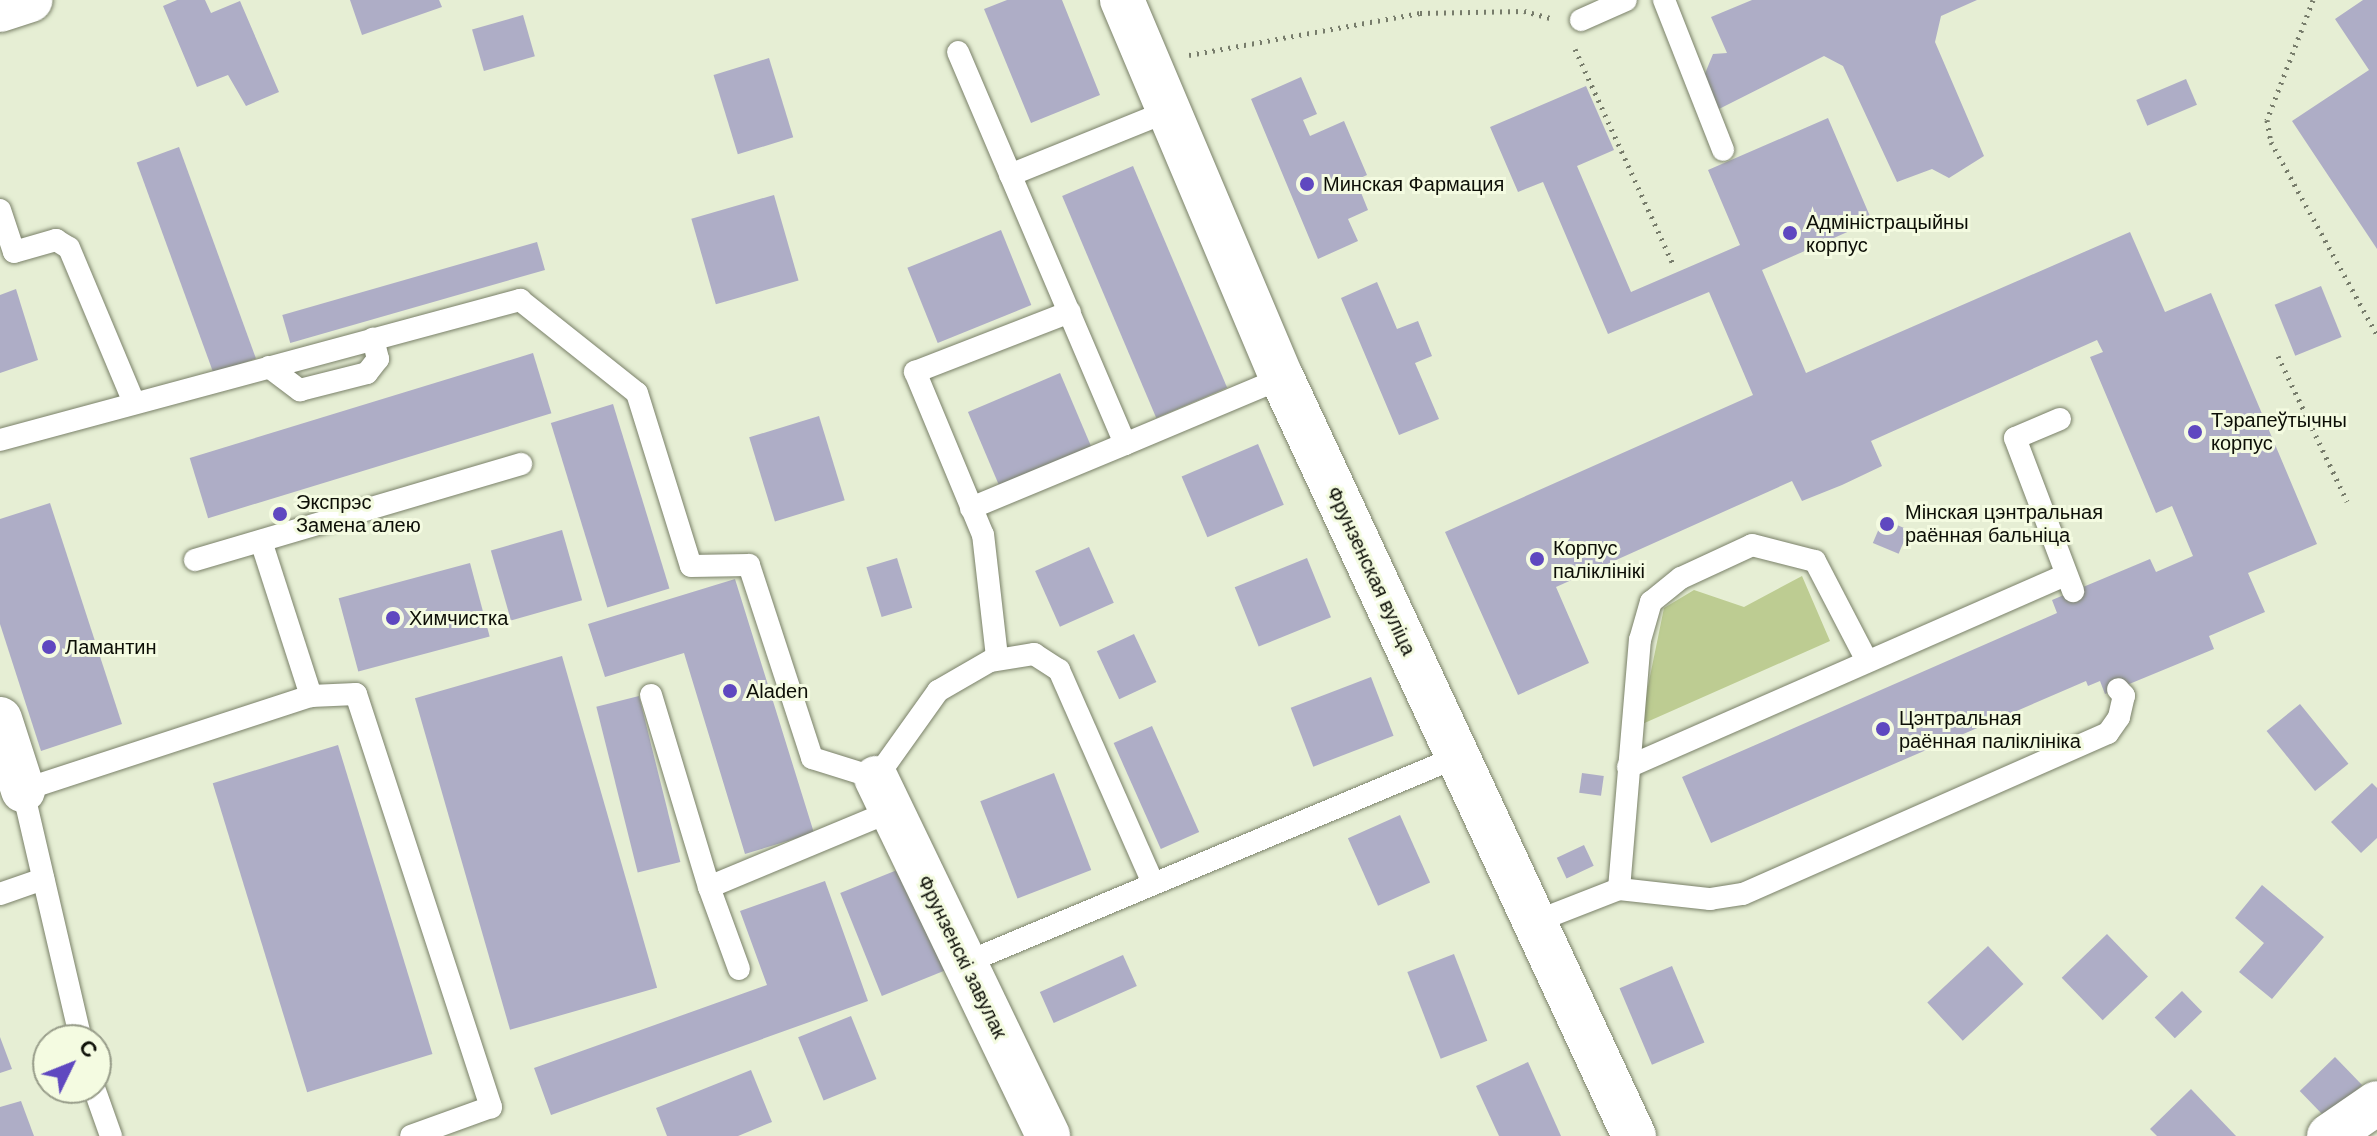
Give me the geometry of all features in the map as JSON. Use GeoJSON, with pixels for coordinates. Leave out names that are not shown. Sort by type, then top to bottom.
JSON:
{"type":"FeatureCollection","features":[{"type":"Feature","properties":{"kind":"street"},"geometry":{"type":"LineString","coordinates":[[0,10],[30,0]]}},
{"type":"Feature","properties":{"kind":"street","name":"Фрунзенская вуліца"},"geometry":{"type":"LineString","coordinates":[[1122,0],[1282,378],[1457,757],[1537,921],[1634,1136]]}},
{"type":"Feature","properties":{"kind":"street"},"geometry":{"type":"LineString","coordinates":[[0,719],[23,790]]}},
{"type":"Feature","properties":{"kind":"street","name":"Фрунзенскі завулак"},"geometry":{"type":"LineString","coordinates":[[884,795],[1048,1136]]}},
{"type":"Feature","properties":{"kind":"street"},"geometry":{"type":"LineString","coordinates":[[2329,1136],[2377,1103]]}},
{"type":"Feature","properties":{"kind":"lane"},"geometry":{"type":"LineString","coordinates":[[1572,27],[1626,0]]}},
{"type":"Feature","properties":{"kind":"lane"},"geometry":{"type":"LineString","coordinates":[[1664,0],[1723,150]]}},
{"type":"Feature","properties":{"kind":"lane"},"geometry":{"type":"LineString","coordinates":[[958,52],[1125,444]]}},
{"type":"Feature","properties":{"kind":"lane"},"geometry":{"type":"LineString","coordinates":[[1010,175],[1171,110]]}},
{"type":"Feature","properties":{"kind":"lane"},"geometry":{"type":"LineString","coordinates":[[0,210],[7,254],[56,240],[69,248],[134,403]]}},
{"type":"Feature","properties":{"kind":"lane"},"geometry":{"type":"LineString","coordinates":[[0,440],[520,300],[637,393],[691,566],[749,565],[812,758],[884,795]]}},
{"type":"Feature","properties":{"kind":"lane"},"geometry":{"type":"LineString","coordinates":[[709,887],[884,795],[938,691],[997,657],[983,535],[915,372],[1070,312]]}},
{"type":"Feature","properties":{"kind":"lane"},"geometry":{"type":"LineString","coordinates":[[269,367],[300,390],[367,373],[378,359],[373,339]]}},
{"type":"Feature","properties":{"kind":"lane"},"geometry":{"type":"LineString","coordinates":[[971,508],[1282,378]]}},
{"type":"Feature","properties":{"kind":"lane"},"geometry":{"type":"LineString","coordinates":[[1628,767],[1867,661],[2069,583],[2015,438],[2060,419]]}},
{"type":"Feature","properties":{"kind":"lane"},"geometry":{"type":"LineString","coordinates":[[195,560],[521,464]]}},
{"type":"Feature","properties":{"kind":"lane"},"geometry":{"type":"LineString","coordinates":[[261,541],[311,696]]}},
{"type":"Feature","properties":{"kind":"lane"},"geometry":{"type":"LineString","coordinates":[[1619,889],[1640,640],[1651,602],[1681,578],[1752,545],[1815,561],[1867,661]]}},
{"type":"Feature","properties":{"kind":"lane"},"geometry":{"type":"LineString","coordinates":[[991,661],[1034,654],[1059,670],[1153,883]]}},
{"type":"Feature","properties":{"kind":"lane"},"geometry":{"type":"LineString","coordinates":[[1537,921],[1619,889],[1710,899],[1743,894],[2108,733],[2119,717],[2124,696],[2118,689]]}},
{"type":"Feature","properties":{"kind":"lane"},"geometry":{"type":"LineString","coordinates":[[77,1024],[23,790],[311,696],[356,694],[491,1107],[411,1136]]}},
{"type":"Feature","properties":{"kind":"lane"},"geometry":{"type":"LineString","coordinates":[[651,695],[709,887],[739,969]]}},
{"type":"Feature","properties":{"kind":"lane"},"geometry":{"type":"LineString","coordinates":[[965,963],[1457,757]]}},
{"type":"Feature","properties":{"kind":"lane"},"geometry":{"type":"LineString","coordinates":[[0,894],[43,879]]}},
{"type":"Feature","properties":{"kind":"lane"},"geometry":{"type":"LineString","coordinates":[[100,1104],[111,1136]]}},
{"type":"Feature","properties":{"kind":"path"},"geometry":{"type":"LineString","coordinates":[[2313,0],[2267,120],[2271,142],[2377,335]]}},
{"type":"Feature","properties":{"kind":"path"},"geometry":{"type":"LineString","coordinates":[[1181,57],[1420,13],[1524,11],[1572,27],[1674,266]]}},
{"type":"Feature","properties":{"kind":"path"},"geometry":{"type":"LineString","coordinates":[[2278,356],[2347,501]]}},
{"type":"Feature","properties":{"kind":"green space"},"geometry":{"type":"Polygon","coordinates":[[[1802,576],[1830,641],[1640,725],[1664,608],[1694,590],[1744,607],[1802,576]]]}},
{"type":"Feature","properties":{"kind":"building"},"geometry":{"type":"Polygon","coordinates":[[[177,0],[205,0],[211,13],[240,1],[279,92],[246,106],[228,75],[197,87],[163,6],[177,0]]]}},
{"type":"Feature","properties":{"kind":"building"},"geometry":{"type":"Polygon","coordinates":[[[350,0],[439,0],[442,7],[362,35],[350,0]]]}},
{"type":"Feature","properties":{"kind":"building"},"geometry":{"type":"Polygon","coordinates":[[[1007,0],[1062,0],[1100,95],[1031,123],[984,9],[1007,0]]]}},
{"type":"Feature","properties":{"kind":"building"},"geometry":{"type":"Polygon","coordinates":[[[1752,0],[1977,0],[1941,16],[1935,42],[1984,156],[1949,178],[1932,169],[1897,182],[1843,66],[1824,56],[1717,110],[1704,76],[1713,54],[1727,53],[1711,17],[1752,0]]]}},
{"type":"Feature","properties":{"kind":"building"},"geometry":{"type":"Polygon","coordinates":[[[2363,0],[2377,0],[2377,249],[2292,121],[2369,70],[2335,19],[2363,0]]]}},
{"type":"Feature","properties":{"kind":"building"},"geometry":{"type":"Polygon","coordinates":[[[523,15],[535,56],[484,71],[472,30],[523,15]]]}},
{"type":"Feature","properties":{"kind":"building"},"geometry":{"type":"Polygon","coordinates":[[[769,58],[793,137],[738,154],[714,75],[769,58]]]}},
{"type":"Feature","properties":{"kind":"building"},"geometry":{"type":"Polygon","coordinates":[[[1301,77],[1317,114],[1303,120],[1310,136],[1344,121],[1367,175],[1356,180],[1368,210],[1348,219],[1358,241],[1318,259],[1251,99],[1301,77]]]}},
{"type":"Feature","properties":{"kind":"building"},"geometry":{"type":"Polygon","coordinates":[[[2186,79],[2197,105],[2147,126],[2136,100],[2186,79]]]}},
{"type":"Feature","properties":{"kind":"building"},"geometry":{"type":"Polygon","coordinates":[[[1586,86],[1614,150],[1577,166],[1631,292],[1740,245],[1708,170],[1828,118],[1872,221],[1762,270],[1806,373],[2130,232],[2165,312],[2211,293],[2317,544],[2248,573],[2265,612],[2209,636],[2214,649],[2105,694],[2100,681],[2088,686],[2086,681],[1711,843],[1682,777],[2057,613],[2052,600],[2150,559],[2156,572],[2193,556],[2172,506],[2156,513],[2090,357],[2103,352],[2097,340],[1871,441],[1882,466],[1842,485],[1802,501],[1792,481],[1556,587],[1589,663],[1518,695],[1445,532],[1753,395],[1709,292],[1608,334],[1543,182],[1518,192],[1490,127],[1586,86]]]}},
{"type":"Feature","properties":{"kind":"building"},"geometry":{"type":"Polygon","coordinates":[[[179,147],[256,358],[214,374],[137,162],[179,147]]]}},
{"type":"Feature","properties":{"kind":"building"},"geometry":{"type":"Polygon","coordinates":[[[1133,166],[1227,388],[1156,418],[1062,196],[1133,166]]]}},
{"type":"Feature","properties":{"kind":"building"},"geometry":{"type":"Polygon","coordinates":[[[774,195],[799,281],[716,304],[691,219],[774,195]]]}},
{"type":"Feature","properties":{"kind":"building"},"geometry":{"type":"Polygon","coordinates":[[[1001,230],[1031,305],[938,343],[907,268],[1001,230]]]}},
{"type":"Feature","properties":{"kind":"building"},"geometry":{"type":"Polygon","coordinates":[[[537,242],[545,270],[290,343],[282,315],[537,242]]]}},
{"type":"Feature","properties":{"kind":"building"},"geometry":{"type":"Polygon","coordinates":[[[1377,282],[1397,329],[1418,321],[1432,356],[1415,363],[1439,419],[1399,435],[1341,298],[1377,282]]]}},
{"type":"Feature","properties":{"kind":"building"},"geometry":{"type":"Polygon","coordinates":[[[2321,286],[2342,337],[2295,356],[2275,305],[2321,286]]]}},
{"type":"Feature","properties":{"kind":"building"},"geometry":{"type":"Polygon","coordinates":[[[16,289],[38,360],[0,373],[0,295],[16,289]]]}},
{"type":"Feature","properties":{"kind":"building"},"geometry":{"type":"Polygon","coordinates":[[[533,353],[551,413],[208,518],[190,458],[533,353]]]}},
{"type":"Feature","properties":{"kind":"building"},"geometry":{"type":"Polygon","coordinates":[[[1060,373],[1092,449],[1000,488],[968,412],[1060,373]]]}},
{"type":"Feature","properties":{"kind":"building"},"geometry":{"type":"Polygon","coordinates":[[[613,404],[669,589],[607,608],[551,423],[613,404]]]}},
{"type":"Feature","properties":{"kind":"building"},"geometry":{"type":"Polygon","coordinates":[[[819,416],[845,500],[775,521],[749,437],[819,416]]]}},
{"type":"Feature","properties":{"kind":"building"},"geometry":{"type":"Polygon","coordinates":[[[1258,444],[1284,505],[1207,537],[1182,476],[1258,444]]]}},
{"type":"Feature","properties":{"kind":"building"},"geometry":{"type":"Polygon","coordinates":[[[50,503],[122,724],[41,751],[0,624],[0,519],[50,503]]]}},
{"type":"Feature","properties":{"kind":"building"},"geometry":{"type":"Polygon","coordinates":[[[1883,519],[1909,530],[1899,554],[1873,543],[1883,519]]]}},
{"type":"Feature","properties":{"kind":"building"},"geometry":{"type":"Polygon","coordinates":[[[562,530],[582,600],[511,621],[491,550],[562,530]]]}},
{"type":"Feature","properties":{"kind":"building"},"geometry":{"type":"Polygon","coordinates":[[[1089,547],[1114,603],[1060,627],[1035,571],[1089,547]]]}},
{"type":"Feature","properties":{"kind":"building"},"geometry":{"type":"Polygon","coordinates":[[[897,558],[912,608],[882,617],[866,567],[897,558]]]}},
{"type":"Feature","properties":{"kind":"building"},"geometry":{"type":"Polygon","coordinates":[[[1307,558],[1331,617],[1259,647],[1235,587],[1307,558]]]}},
{"type":"Feature","properties":{"kind":"building"},"geometry":{"type":"Polygon","coordinates":[[[470,563],[490,636],[358,672],[339,598],[470,563]]]}},
{"type":"Feature","properties":{"kind":"building"},"geometry":{"type":"Polygon","coordinates":[[[735,579],[814,833],[745,854],[684,653],[605,677],[588,624],[735,579]]]}},
{"type":"Feature","properties":{"kind":"building"},"geometry":{"type":"Polygon","coordinates":[[[1134,634],[1156,682],[1119,699],[1097,651],[1134,634]]]}},
{"type":"Feature","properties":{"kind":"building"},"geometry":{"type":"Polygon","coordinates":[[[562,656],[657,988],[510,1030],[415,698],[562,656]]]}},
{"type":"Feature","properties":{"kind":"building"},"geometry":{"type":"Polygon","coordinates":[[[1371,677],[1394,736],[1313,767],[1291,708],[1371,677]]]}},
{"type":"Feature","properties":{"kind":"building"},"geometry":{"type":"Polygon","coordinates":[[[639,696],[680,862],[638,873],[596,707],[639,696]]]}},
{"type":"Feature","properties":{"kind":"building"},"geometry":{"type":"Polygon","coordinates":[[[2300,704],[2348,764],[2315,791],[2267,731],[2300,704]]]}},
{"type":"Feature","properties":{"kind":"building"},"geometry":{"type":"Polygon","coordinates":[[[1152,726],[1199,832],[1161,849],[1114,743],[1152,726]]]}},
{"type":"Feature","properties":{"kind":"building"},"geometry":{"type":"Polygon","coordinates":[[[338,745],[432,1054],[307,1092],[213,783],[338,745]]]}},
{"type":"Feature","properties":{"kind":"building"},"geometry":{"type":"Polygon","coordinates":[[[1054,773],[1091,870],[1018,898],[980,801],[1054,773]]]}},
{"type":"Feature","properties":{"kind":"building"},"geometry":{"type":"Polygon","coordinates":[[[1582,773],[1604,776],[1601,796],[1579,793],[1582,773]]]}},
{"type":"Feature","properties":{"kind":"building"},"geometry":{"type":"Polygon","coordinates":[[[2372,783],[2377,788],[2377,838],[2361,853],[2331,822],[2372,783]]]}},
{"type":"Feature","properties":{"kind":"building"},"geometry":{"type":"Polygon","coordinates":[[[1400,815],[1430,883],[1378,906],[1348,838],[1400,815]]]}},
{"type":"Feature","properties":{"kind":"building"},"geometry":{"type":"Polygon","coordinates":[[[1584,845],[1594,866],[1567,879],[1557,858],[1584,845]]]}},
{"type":"Feature","properties":{"kind":"building"},"geometry":{"type":"Polygon","coordinates":[[[907,866],[949,969],[882,996],[840,893],[907,866]]]}},
{"type":"Feature","properties":{"kind":"building"},"geometry":{"type":"Polygon","coordinates":[[[825,881],[868,1001],[551,1115],[534,1068],[767,985],[740,911],[825,881]]]}},
{"type":"Feature","properties":{"kind":"building"},"geometry":{"type":"Polygon","coordinates":[[[2262,885],[2324,937],[2272,999],[2239,972],[2264,943],[2235,918],[2262,885]]]}},
{"type":"Feature","properties":{"kind":"building"},"geometry":{"type":"Polygon","coordinates":[[[2107,934],[2148,976],[2103,1020],[2062,978],[2107,934]]]}},
{"type":"Feature","properties":{"kind":"building"},"geometry":{"type":"Polygon","coordinates":[[[1988,946],[2023,984],[1963,1041],[1927,1003],[1988,946]]]}},
{"type":"Feature","properties":{"kind":"building"},"geometry":{"type":"Polygon","coordinates":[[[1454,954],[1487,1041],[1441,1059],[1407,972],[1454,954]]]}},
{"type":"Feature","properties":{"kind":"building"},"geometry":{"type":"Polygon","coordinates":[[[1123,955],[1137,986],[1054,1023],[1040,992],[1123,955]]]}},
{"type":"Feature","properties":{"kind":"building"},"geometry":{"type":"Polygon","coordinates":[[[1672,966],[1704,1042],[1652,1065],[1620,988],[1672,966]]]}},
{"type":"Feature","properties":{"kind":"building"},"geometry":{"type":"Polygon","coordinates":[[[2182,991],[2202,1012],[2175,1038],[2155,1017],[2182,991]]]}},
{"type":"Feature","properties":{"kind":"building"},"geometry":{"type":"Polygon","coordinates":[[[851,1016],[876,1079],[824,1100],[798,1037],[851,1016]]]}},
{"type":"Feature","properties":{"kind":"building"},"geometry":{"type":"Polygon","coordinates":[[[0,1037],[12,1069],[0,1073],[0,1037]]]}},
{"type":"Feature","properties":{"kind":"building"},"geometry":{"type":"Polygon","coordinates":[[[2335,1057],[2362,1085],[2327,1119],[2300,1091],[2335,1057]]]}},
{"type":"Feature","properties":{"kind":"building"},"geometry":{"type":"Polygon","coordinates":[[[1528,1062],[1561,1136],[1499,1136],[1476,1086],[1528,1062]]]}},
{"type":"Feature","properties":{"kind":"building"},"geometry":{"type":"Polygon","coordinates":[[[751,1070],[772,1122],[738,1136],[667,1136],[656,1108],[751,1070]]]}},
{"type":"Feature","properties":{"kind":"building"},"geometry":{"type":"Polygon","coordinates":[[[2191,1089],[2236,1136],[2157,1136],[2150,1129],[2191,1089]]]}},
{"type":"Feature","properties":{"kind":"building"},"geometry":{"type":"Polygon","coordinates":[[[21,1101],[34,1136],[0,1136],[0,1107],[21,1101]]]}},
{"type":"Feature","properties":{"kind":"place","name":"Минская Фармация"},"geometry":{"type":"Point","coordinates":[1307,184]}},
{"type":"Feature","properties":{"kind":"place","name":"Адміністрацыйны корпус"},"geometry":{"type":"Point","coordinates":[1790,233]}},
{"type":"Feature","properties":{"kind":"place","name":"Тэрапеўтычны корпус"},"geometry":{"type":"Point","coordinates":[2195,432]}},
{"type":"Feature","properties":{"kind":"place","name":"Экспрэс Замена алею"},"geometry":{"type":"Point","coordinates":[280,514]}},
{"type":"Feature","properties":{"kind":"place","name":"Мінская цэнтральная раённая бальніца"},"geometry":{"type":"Point","coordinates":[1887,524]}},
{"type":"Feature","properties":{"kind":"place","name":"Корпус паліклінікі"},"geometry":{"type":"Point","coordinates":[1537,559]}},
{"type":"Feature","properties":{"kind":"place","name":"Химчистка"},"geometry":{"type":"Point","coordinates":[393,618]}},
{"type":"Feature","properties":{"kind":"place","name":"Ламантин"},"geometry":{"type":"Point","coordinates":[49,647]}},
{"type":"Feature","properties":{"kind":"place","name":"Aladen"},"geometry":{"type":"Point","coordinates":[730,691]}},
{"type":"Feature","properties":{"kind":"place","name":"Цэнтральная раённая паліклініка"},"geometry":{"type":"Point","coordinates":[1883,729]}}]}
